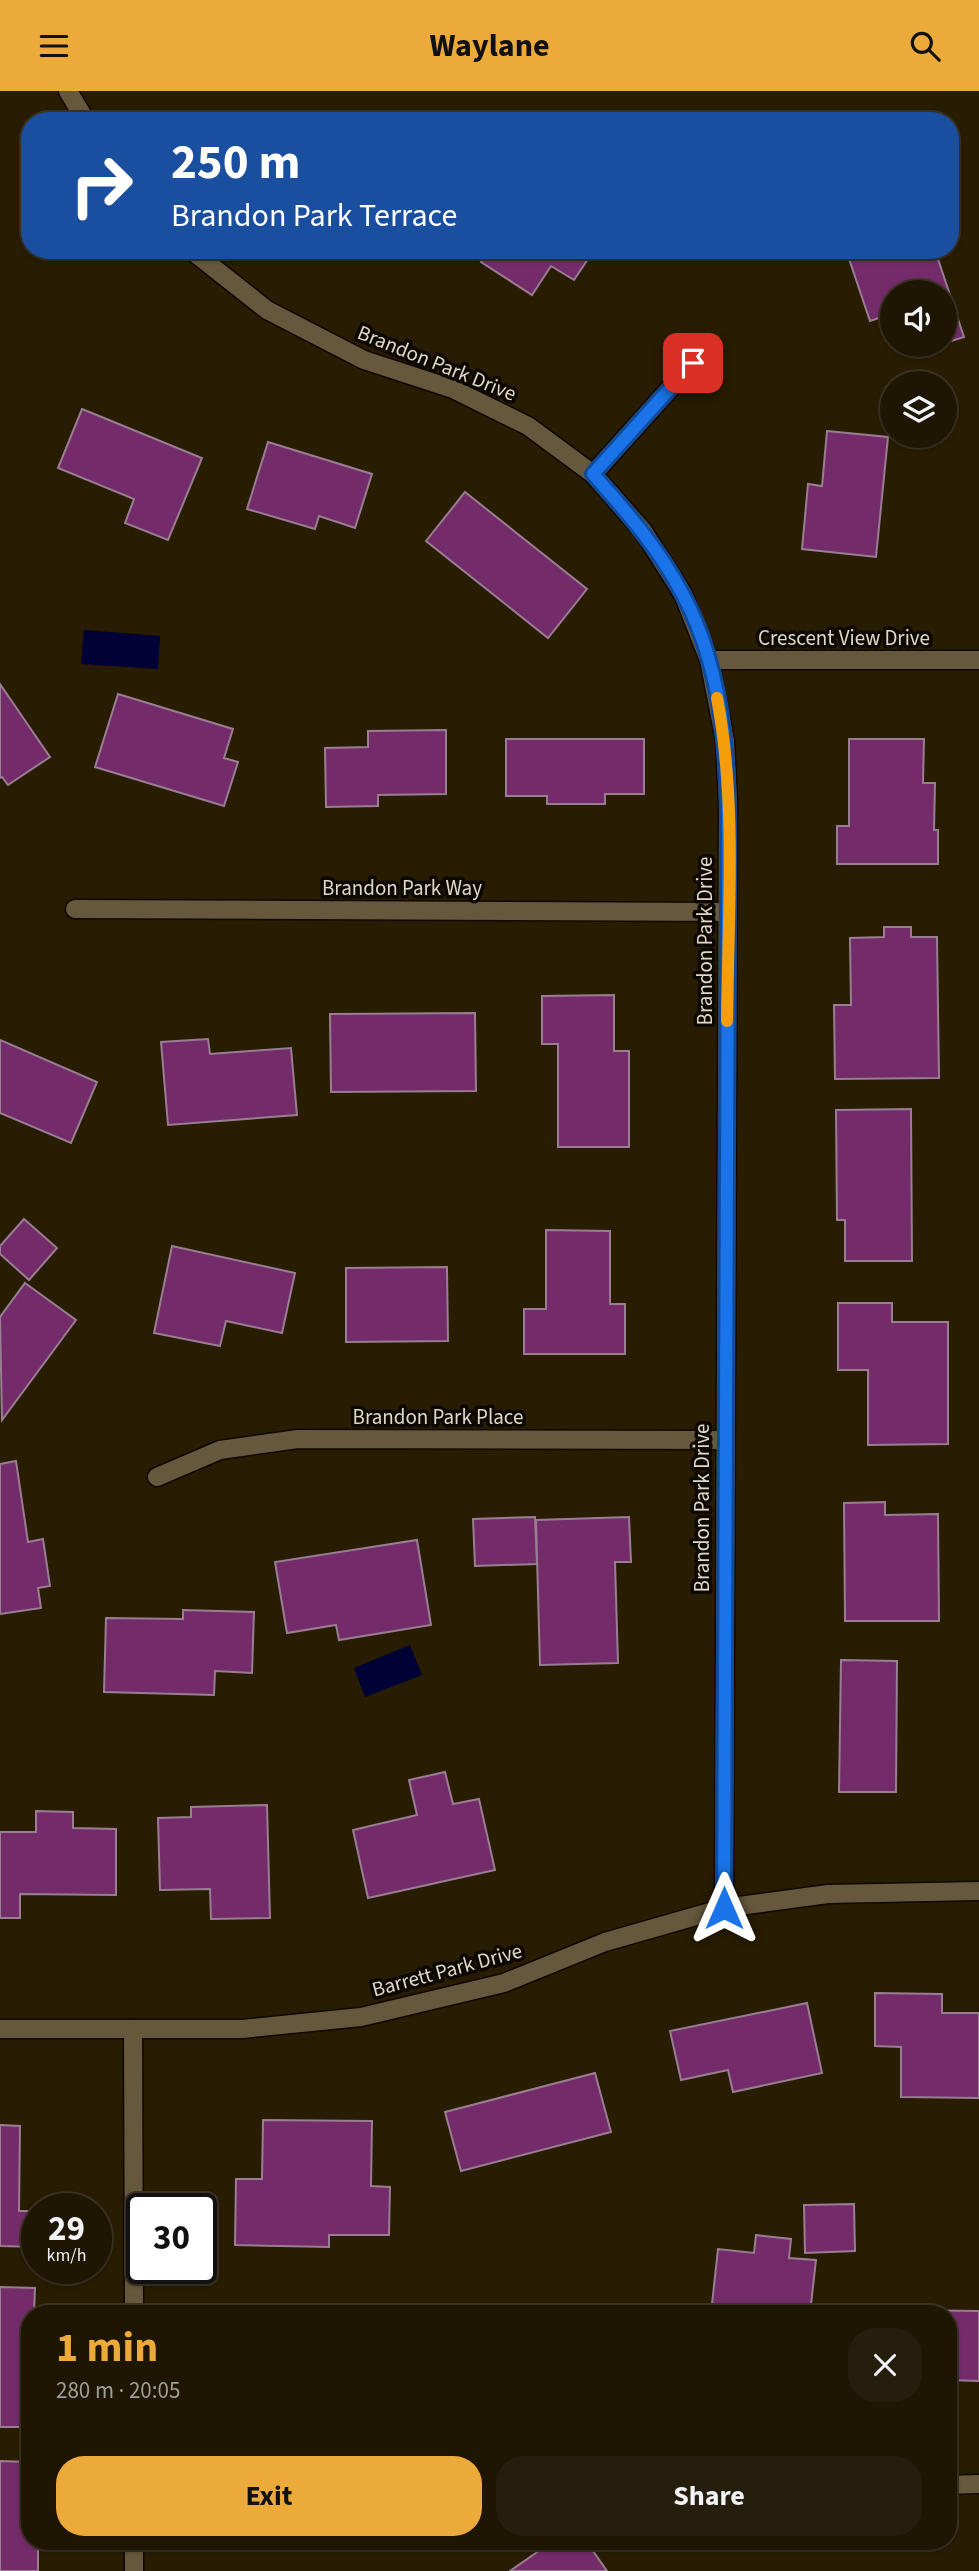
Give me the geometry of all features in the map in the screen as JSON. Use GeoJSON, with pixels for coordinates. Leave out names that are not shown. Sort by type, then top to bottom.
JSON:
{"type":"FeatureCollection","features":[{"type":"Feature","properties":{"kind":"street"},"geometry":{"type":"LineString","coordinates":[[68,91],[81,112]]}},
{"type":"Feature","properties":{"kind":"street","name":"Brandon Park Drive"},"geometry":{"type":"LineString","coordinates":[[202,259],[267,310],[364,360],[453,389],[528,426],[593,474],[643,531],[683,594],[709,660],[725,741],[728,802],[724,1908]]}},
{"type":"Feature","properties":{"kind":"street"},"geometry":{"type":"LineString","coordinates":[[593,474],[710,344]]}},
{"type":"Feature","properties":{"kind":"street","name":"Crescent View Drive"},"geometry":{"type":"LineString","coordinates":[[709,660],[979,660]]}},
{"type":"Feature","properties":{"kind":"street","name":"Brandon Park Way"},"geometry":{"type":"LineString","coordinates":[[75,909],[728,912]]}},
{"type":"Feature","properties":{"kind":"street","name":"Brandon Park Place"},"geometry":{"type":"LineString","coordinates":[[157,1477],[220,1450],[298,1440],[725,1440]]}},
{"type":"Feature","properties":{"kind":"street","name":"Barrett Park Drive"},"geometry":{"type":"LineString","coordinates":[[0,2029],[242,2029],[361,2017],[504,1983],[605,1942],[724,1908],[828,1894],[979,1891]]}},
{"type":"Feature","properties":{"kind":"street"},"geometry":{"type":"LineString","coordinates":[[133,2029],[134,2305]]}},
{"type":"Feature","properties":{"kind":"street"},"geometry":{"type":"LineString","coordinates":[[957,2485],[979,2484]]}},
{"type":"Feature","properties":{"kind":"street"},"geometry":{"type":"LineString","coordinates":[[134,2550],[134,2571]]}},
{"type":"Feature","properties":{"kind":"shaded area"},"geometry":{"type":"Polygon","coordinates":[[[84,630],[160,636],[158,669],[81,664],[84,630]]]}},
{"type":"Feature","properties":{"kind":"shaded area"},"geometry":{"type":"Polygon","coordinates":[[[410,1645],[422,1675],[365,1697],[354,1668],[410,1645]]]}},
{"type":"Feature","properties":{"kind":"building"},"geometry":{"type":"Polygon","coordinates":[[[483,259],[588,259],[574,280],[551,266],[532,295],[481,262],[483,259]]]}},
{"type":"Feature","properties":{"kind":"building"},"geometry":{"type":"Polygon","coordinates":[[[849,259],[938,259],[945,280],[880,280],[880,318],[870,321],[849,259]]]}},
{"type":"Feature","properties":{"kind":"building"},"geometry":{"type":"Polygon","coordinates":[[[957,316],[964,337],[957,339],[957,316]]]}},
{"type":"Feature","properties":{"kind":"building"},"geometry":{"type":"Polygon","coordinates":[[[82,409],[202,458],[168,540],[125,523],[134,499],[58,468],[82,409]]]}},
{"type":"Feature","properties":{"kind":"building"},"geometry":{"type":"Polygon","coordinates":[[[827,431],[880,436],[880,448],[887,448],[876,557],[802,549],[808,484],[822,486],[827,431]]]}},
{"type":"Feature","properties":{"kind":"building"},"geometry":{"type":"Polygon","coordinates":[[[268,442],[372,474],[355,528],[319,516],[315,529],[247,509],[268,442]]]}},
{"type":"Feature","properties":{"kind":"building"},"geometry":{"type":"Polygon","coordinates":[[[465,492],[587,589],[548,638],[426,541],[465,492]]]}},
{"type":"Feature","properties":{"kind":"building"},"geometry":{"type":"Polygon","coordinates":[[[0,684],[50,757],[8,785],[0,778],[0,684]]]}},
{"type":"Feature","properties":{"kind":"building"},"geometry":{"type":"Polygon","coordinates":[[[118,694],[233,729],[224,758],[238,762],[224,806],[95,767],[118,694]]]}},
{"type":"Feature","properties":{"kind":"building"},"geometry":{"type":"Polygon","coordinates":[[[446,730],[446,794],[378,795],[378,806],[326,807],[325,748],[368,747],[368,731],[446,730]]]}},
{"type":"Feature","properties":{"kind":"building"},"geometry":{"type":"Polygon","coordinates":[[[506,739],[644,739],[644,794],[605,794],[605,804],[547,804],[547,796],[506,796],[506,739]]]}},
{"type":"Feature","properties":{"kind":"building"},"geometry":{"type":"Polygon","coordinates":[[[849,739],[924,739],[923,783],[935,783],[934,830],[938,830],[938,864],[837,864],[837,826],[849,826],[849,739]]]}},
{"type":"Feature","properties":{"kind":"building"},"geometry":{"type":"Polygon","coordinates":[[[884,927],[911,927],[911,937],[937,937],[939,1078],[835,1079],[834,1005],[851,1005],[850,938],[884,937],[884,927]]]}},
{"type":"Feature","properties":{"kind":"building"},"geometry":{"type":"Polygon","coordinates":[[[614,995],[614,1051],[629,1051],[629,1147],[558,1147],[558,1044],[542,1044],[542,996],[614,995]]]}},
{"type":"Feature","properties":{"kind":"building"},"geometry":{"type":"Polygon","coordinates":[[[475,1013],[476,1091],[331,1092],[330,1014],[475,1013]]]}},
{"type":"Feature","properties":{"kind":"building"},"geometry":{"type":"Polygon","coordinates":[[[208,1039],[210,1054],[291,1048],[297,1115],[168,1125],[161,1042],[208,1039]]]}},
{"type":"Feature","properties":{"kind":"building"},"geometry":{"type":"Polygon","coordinates":[[[0,1040],[97,1082],[71,1143],[0,1113],[0,1040]]]}},
{"type":"Feature","properties":{"kind":"building"},"geometry":{"type":"Polygon","coordinates":[[[911,1109],[912,1261],[845,1261],[845,1220],[837,1220],[836,1110],[911,1109]]]}},
{"type":"Feature","properties":{"kind":"building"},"geometry":{"type":"Polygon","coordinates":[[[24,1219],[57,1248],[29,1280],[0,1254],[0,1246],[24,1219]]]}},
{"type":"Feature","properties":{"kind":"building"},"geometry":{"type":"Polygon","coordinates":[[[546,1230],[610,1231],[610,1304],[625,1304],[625,1354],[524,1354],[524,1309],[546,1309],[546,1230]]]}},
{"type":"Feature","properties":{"kind":"building"},"geometry":{"type":"Polygon","coordinates":[[[172,1246],[295,1273],[282,1333],[226,1321],[220,1346],[154,1333],[172,1246]]]}},
{"type":"Feature","properties":{"kind":"building"},"geometry":{"type":"Polygon","coordinates":[[[447,1267],[448,1341],[346,1342],[346,1268],[447,1267]]]}},
{"type":"Feature","properties":{"kind":"building"},"geometry":{"type":"Polygon","coordinates":[[[25,1283],[76,1320],[2,1420],[0,1317],[25,1283]]]}},
{"type":"Feature","properties":{"kind":"building"},"geometry":{"type":"Polygon","coordinates":[[[838,1303],[892,1303],[892,1322],[948,1322],[948,1444],[868,1445],[868,1370],[838,1370],[838,1303]]]}},
{"type":"Feature","properties":{"kind":"building"},"geometry":{"type":"Polygon","coordinates":[[[16,1461],[28,1542],[43,1539],[50,1586],[38,1588],[41,1608],[0,1614],[0,1464],[16,1461]]]}},
{"type":"Feature","properties":{"kind":"building"},"geometry":{"type":"Polygon","coordinates":[[[885,1502],[885,1515],[938,1514],[939,1621],[845,1621],[844,1503],[885,1502]]]}},
{"type":"Feature","properties":{"kind":"building"},"geometry":{"type":"Polygon","coordinates":[[[535,1517],[537,1564],[475,1566],[473,1519],[535,1517]]]}},
{"type":"Feature","properties":{"kind":"building"},"geometry":{"type":"Polygon","coordinates":[[[629,1517],[631,1562],[615,1562],[618,1663],[540,1665],[536,1520],[629,1517]]]}},
{"type":"Feature","properties":{"kind":"building"},"geometry":{"type":"Polygon","coordinates":[[[417,1540],[431,1625],[339,1640],[336,1625],[287,1633],[275,1562],[417,1540]]]}},
{"type":"Feature","properties":{"kind":"building"},"geometry":{"type":"Polygon","coordinates":[[[183,1610],[254,1612],[252,1673],[215,1671],[214,1695],[104,1692],[106,1618],[183,1619],[183,1610]]]}},
{"type":"Feature","properties":{"kind":"building"},"geometry":{"type":"Polygon","coordinates":[[[841,1660],[897,1661],[896,1792],[839,1792],[841,1660]]]}},
{"type":"Feature","properties":{"kind":"building"},"geometry":{"type":"Polygon","coordinates":[[[445,1772],[453,1804],[479,1799],[495,1870],[368,1898],[353,1830],[417,1815],[409,1780],[445,1772]]]}},
{"type":"Feature","properties":{"kind":"building"},"geometry":{"type":"Polygon","coordinates":[[[267,1805],[270,1918],[211,1919],[210,1889],[160,1890],[158,1818],[191,1817],[191,1807],[267,1805]]]}},
{"type":"Feature","properties":{"kind":"building"},"geometry":{"type":"Polygon","coordinates":[[[36,1811],[73,1812],[73,1828],[116,1829],[116,1895],[20,1894],[20,1918],[0,1918],[0,1832],[36,1832],[36,1811]]]}},
{"type":"Feature","properties":{"kind":"building"},"geometry":{"type":"Polygon","coordinates":[[[875,1993],[942,1994],[942,2013],[979,2013],[979,2098],[901,2097],[901,2047],[875,2046],[875,1993]]]}},
{"type":"Feature","properties":{"kind":"building"},"geometry":{"type":"Polygon","coordinates":[[[807,2003],[822,2073],[733,2092],[728,2070],[681,2080],[670,2031],[807,2003]]]}},
{"type":"Feature","properties":{"kind":"building"},"geometry":{"type":"Polygon","coordinates":[[[595,2073],[611,2132],[461,2171],[445,2112],[595,2073]]]}},
{"type":"Feature","properties":{"kind":"building"},"geometry":{"type":"Polygon","coordinates":[[[263,2120],[372,2121],[371,2186],[390,2187],[389,2235],[329,2235],[329,2247],[235,2245],[236,2179],[262,2179],[263,2120]]]}},
{"type":"Feature","properties":{"kind":"building"},"geometry":{"type":"Polygon","coordinates":[[[0,2125],[20,2126],[21,2247],[0,2246],[0,2125]]]}},
{"type":"Feature","properties":{"kind":"building"},"geometry":{"type":"Polygon","coordinates":[[[854,2204],[855,2251],[805,2253],[804,2205],[854,2204]]]}},
{"type":"Feature","properties":{"kind":"building"},"geometry":{"type":"Polygon","coordinates":[[[756,2235],[791,2239],[789,2258],[816,2260],[811,2305],[712,2305],[718,2249],[754,2253],[756,2235]]]}},
{"type":"Feature","properties":{"kind":"building"},"geometry":{"type":"Polygon","coordinates":[[[0,2287],[35,2288],[34,2305],[21,2305],[21,2427],[0,2427],[0,2287]]]}},
{"type":"Feature","properties":{"kind":"building"},"geometry":{"type":"Polygon","coordinates":[[[957,2311],[979,2311],[979,2381],[957,2380],[957,2311]]]}},
{"type":"Feature","properties":{"kind":"building"},"geometry":{"type":"Polygon","coordinates":[[[0,2461],[21,2462],[21,2550],[38,2550],[38,2571],[0,2571],[0,2461]]]}},
{"type":"Feature","properties":{"kind":"building"},"geometry":{"type":"Polygon","coordinates":[[[540,2550],[592,2550],[607,2571],[510,2571],[540,2550]]]}},
{"type":"Feature","properties":{"kind":"slow traffic"},"geometry":{"type":"LineString","coordinates":[[717,698],[725,741],[728,802],[727,1021]]}},
{"type":"Feature","properties":{"kind":"route"},"geometry":{"type":"LineString","coordinates":[[693,363],[593,474],[643,531],[683,594],[709,660],[725,741],[728,912],[724,1908]]}}]}
